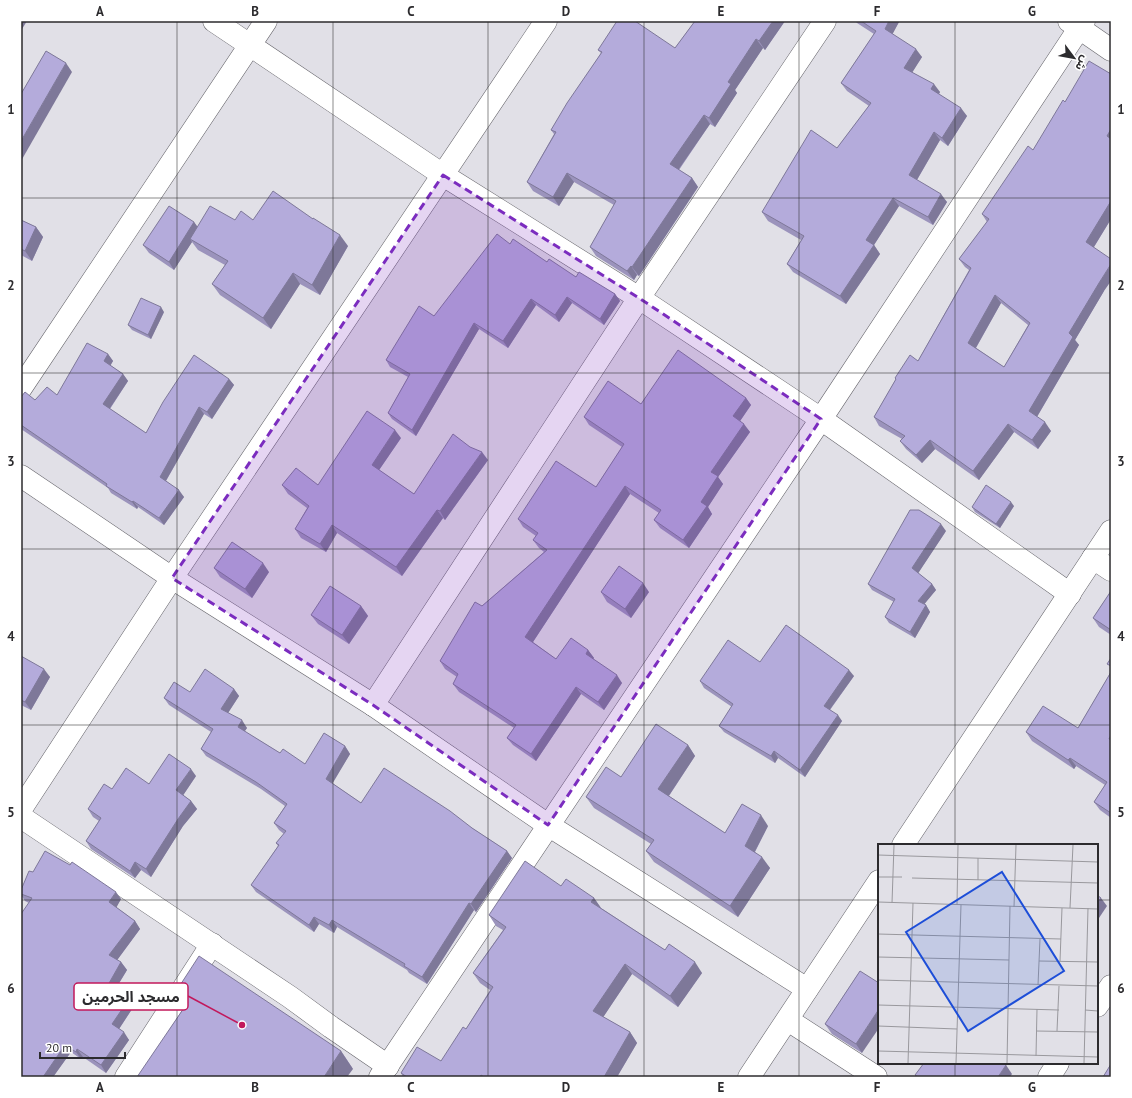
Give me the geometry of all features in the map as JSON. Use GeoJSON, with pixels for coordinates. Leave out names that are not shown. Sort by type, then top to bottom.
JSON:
{"type":"FeatureCollection","features":[{"type":"Feature","properties":{"kind":"street"},"geometry":{"type":"LineString","coordinates":[[214,21],[443,174],[639,298],[821,419],[1070,594]]}},
{"type":"Feature","properties":{"kind":"street"},"geometry":{"type":"LineString","coordinates":[[21,388],[266,21]]}},
{"type":"Feature","properties":{"kind":"street"},"geometry":{"type":"LineString","coordinates":[[21,809],[172,578],[546,21]]}},
{"type":"Feature","properties":{"kind":"street"},"geometry":{"type":"LineString","coordinates":[[373,705],[639,298],[825,21]]}},
{"type":"Feature","properties":{"kind":"street"},"geometry":{"type":"LineString","coordinates":[[21,817],[290,997],[384,1071],[821,419],[1077,23],[1111,50]]}},
{"type":"Feature","properties":{"kind":"street"},"geometry":{"type":"LineString","coordinates":[[21,476],[172,578],[373,705],[548,825],[807,989]]}},
{"type":"Feature","properties":{"kind":"street"},"geometry":{"type":"LineString","coordinates":[[904,844],[1111,532]]}},
{"type":"Feature","properties":{"kind":"street"},"geometry":{"type":"LineString","coordinates":[[1093,558],[1111,570]]}},
{"type":"Feature","properties":{"kind":"street"},"geometry":{"type":"LineString","coordinates":[[749,1077],[878,882]]}},
{"type":"Feature","properties":{"kind":"street"},"geometry":{"type":"LineString","coordinates":[[126,1077],[212,944]]}},
{"type":"Feature","properties":{"kind":"street"},"geometry":{"type":"LineString","coordinates":[[1098,1005],[1111,986]]}},
{"type":"Feature","properties":{"kind":"street"},"geometry":{"type":"LineString","coordinates":[[788,1020],[876,1077]]}},
{"type":"Feature","properties":{"kind":"street"},"geometry":{"type":"LineString","coordinates":[[1049,1077],[1057,1064]]}},
{"type":"Feature","properties":{"kind":"highlighted area"},"geometry":{"type":"Polygon","coordinates":[[[443,175],[639,298],[821,419],[548,825],[373,705],[172,578],[443,175]]]}},
{"type":"Feature","properties":{"kind":"building"},"geometry":{"type":"Polygon","coordinates":[[[617,21],[635,21],[675,48],[695,21],[773,21],[759,41],[756,39],[728,82],[731,84],[709,118],[704,115],[670,164],[692,178],[632,267],[631,266],[627,271],[590,247],[616,201],[567,173],[553,197],[527,182],[556,132],[551,130],[567,103],[602,52],[598,50],[617,21]]]}},
{"type":"Feature","properties":{"kind":"building"},"geometry":{"type":"Polygon","coordinates":[[[861,21],[889,21],[885,29],[916,49],[904,68],[934,84],[931,89],[961,108],[942,138],[934,132],[909,175],[941,194],[928,217],[893,198],[866,240],[874,245],[840,296],[787,264],[804,236],[762,212],[811,130],[837,148],[871,103],[841,83],[876,31],[861,21]]]}},
{"type":"Feature","properties":{"kind":"building"},"geometry":{"type":"Polygon","coordinates":[[[46,51],[66,63],[21,141],[21,94],[46,51]]]}},
{"type":"Feature","properties":{"kind":"building"},"geometry":{"type":"Polygon","coordinates":[[[1089,61],[1111,74],[1111,129],[1107,136],[1111,139],[1111,201],[1086,242],[1111,259],[1111,264],[1069,333],[1073,337],[1029,411],[1045,422],[1032,440],[1008,424],[973,471],[930,440],[916,455],[900,441],[905,436],[874,417],[896,379],[895,378],[910,355],[918,361],[971,268],[959,259],[989,219],[982,214],[1028,146],[1033,150],[1063,100],[1065,102],[1089,61]],[[995,295],[968,343],[1004,367],[1030,323],[995,295]]]}},
{"type":"Feature","properties":{"kind":"building"},"geometry":{"type":"Polygon","coordinates":[[[273,191],[313,219],[340,235],[312,285],[293,273],[263,318],[212,284],[228,261],[190,239],[210,206],[235,220],[241,211],[253,220],[273,191]]]}},
{"type":"Feature","properties":{"kind":"building"},"geometry":{"type":"Polygon","coordinates":[[[169,206],[194,222],[169,262],[143,245],[169,206]]]}},
{"type":"Feature","properties":{"kind":"building"},"geometry":{"type":"Polygon","coordinates":[[[21,220],[36,227],[25,251],[21,249],[21,220]]]}},
{"type":"Feature","properties":{"kind":"building"},"geometry":{"type":"Polygon","coordinates":[[[497,234],[510,244],[513,239],[547,262],[549,259],[576,277],[579,272],[615,294],[600,319],[567,297],[555,315],[531,299],[503,341],[474,323],[412,430],[388,413],[410,374],[386,360],[419,306],[434,316],[497,234]]]}},
{"type":"Feature","properties":{"kind":"building"},"geometry":{"type":"Polygon","coordinates":[[[141,298],[161,307],[148,335],[128,325],[141,298]]]}},
{"type":"Feature","properties":{"kind":"building"},"geometry":{"type":"Polygon","coordinates":[[[87,343],[108,354],[104,361],[123,374],[103,404],[146,433],[163,402],[194,355],[229,379],[207,412],[199,407],[160,477],[179,490],[159,518],[106,486],[107,484],[21,425],[21,397],[25,392],[35,400],[47,387],[57,395],[87,343]]]}},
{"type":"Feature","properties":{"kind":"building"},"geometry":{"type":"Polygon","coordinates":[[[678,350],[746,398],[733,416],[744,424],[711,472],[718,476],[701,502],[707,506],[683,540],[654,520],[661,510],[625,486],[525,637],[556,659],[571,638],[588,650],[586,654],[617,675],[598,702],[576,687],[531,754],[507,738],[516,725],[453,684],[458,674],[440,661],[475,602],[482,606],[547,550],[533,540],[538,533],[518,519],[556,461],[596,487],[624,444],[584,417],[608,381],[641,404],[678,350]]]}},
{"type":"Feature","properties":{"kind":"building"},"geometry":{"type":"Polygon","coordinates":[[[367,411],[395,430],[372,465],[414,494],[453,434],[470,447],[482,452],[440,511],[437,510],[396,567],[332,525],[320,544],[295,529],[309,506],[282,485],[296,468],[318,485],[367,411]]]}},
{"type":"Feature","properties":{"kind":"building"},"geometry":{"type":"Polygon","coordinates":[[[986,485],[1011,502],[996,524],[972,507],[986,485]]]}},
{"type":"Feature","properties":{"kind":"building"},"geometry":{"type":"Polygon","coordinates":[[[910,510],[919,510],[941,524],[912,568],[932,584],[918,601],[926,605],[910,632],[885,617],[895,599],[868,584],[910,510]]]}},
{"type":"Feature","properties":{"kind":"building"},"geometry":{"type":"Polygon","coordinates":[[[232,542],[263,563],[245,589],[214,568],[232,542]]]}},
{"type":"Feature","properties":{"kind":"building"},"geometry":{"type":"Polygon","coordinates":[[[619,566],[643,583],[625,609],[601,592],[619,566]]]}},
{"type":"Feature","properties":{"kind":"building"},"geometry":{"type":"Polygon","coordinates":[[[330,586],[361,606],[342,635],[311,615],[330,586]]]}},
{"type":"Feature","properties":{"kind":"building"},"geometry":{"type":"Polygon","coordinates":[[[1111,591],[1111,630],[1093,618],[1111,591]]]}},
{"type":"Feature","properties":{"kind":"building"},"geometry":{"type":"Polygon","coordinates":[[[786,625],[849,670],[824,706],[838,715],[800,770],[774,751],[771,756],[719,726],[733,704],[700,681],[728,640],[760,662],[786,625]]]}},
{"type":"Feature","properties":{"kind":"building"},"geometry":{"type":"Polygon","coordinates":[[[21,656],[44,669],[25,702],[21,700],[21,656]]]}},
{"type":"Feature","properties":{"kind":"building"},"geometry":{"type":"Polygon","coordinates":[[[1111,658],[1111,666],[1107,664],[1111,658]]]}},
{"type":"Feature","properties":{"kind":"building"},"geometry":{"type":"Polygon","coordinates":[[[205,669],[234,689],[221,709],[242,720],[238,727],[280,753],[283,749],[305,764],[324,733],[345,746],[326,779],[361,803],[384,768],[450,811],[472,828],[507,851],[471,904],[469,903],[422,977],[404,966],[405,964],[332,920],[329,925],[314,917],[309,925],[251,885],[279,845],[276,843],[286,831],[274,823],[287,804],[256,782],[201,749],[213,729],[164,698],[174,682],[190,692],[205,669]]]}},
{"type":"Feature","properties":{"kind":"building"},"geometry":{"type":"Polygon","coordinates":[[[1111,672],[1111,735],[1109,739],[1111,740],[1111,813],[1094,802],[1107,782],[1070,758],[1068,760],[1026,732],[1043,706],[1078,728],[1111,672]]]}},
{"type":"Feature","properties":{"kind":"building"},"geometry":{"type":"Polygon","coordinates":[[[656,724],[688,745],[658,789],[725,833],[742,804],[761,815],[745,846],[762,857],[730,906],[646,851],[654,840],[586,797],[606,767],[621,777],[656,724]]]}},
{"type":"Feature","properties":{"kind":"building"},"geometry":{"type":"Polygon","coordinates":[[[169,754],[191,769],[176,790],[191,801],[146,869],[135,862],[130,871],[86,841],[101,818],[88,809],[104,784],[112,789],[126,768],[149,784],[169,754]]]}},
{"type":"Feature","properties":{"kind":"building"},"geometry":{"type":"Polygon","coordinates":[[[45,851],[70,865],[72,862],[116,892],[109,902],[135,921],[109,955],[121,962],[108,985],[129,999],[112,1024],[124,1032],[101,1065],[77,1049],[76,1052],[65,1045],[43,1077],[21,1077],[21,914],[32,898],[21,894],[21,890],[29,871],[33,872],[45,851]]]}},
{"type":"Feature","properties":{"kind":"building"},"geometry":{"type":"Polygon","coordinates":[[[525,861],[561,886],[566,879],[594,898],[591,902],[665,950],[669,944],[695,962],[670,996],[625,964],[593,1011],[630,1032],[604,1077],[484,1077],[481,1075],[480,1077],[407,1077],[401,1073],[417,1047],[441,1061],[463,1027],[466,1029],[493,987],[473,973],[506,927],[489,915],[525,861]]]}},
{"type":"Feature","properties":{"kind":"building"},"geometry":{"type":"Polygon","coordinates":[[[199,956],[341,1051],[324,1077],[137,1077],[188,1002],[175,993],[199,956]]]}},
{"type":"Feature","properties":{"kind":"building"},"geometry":{"type":"Polygon","coordinates":[[[860,971],[878,982],[878,1011],[856,1044],[825,1024],[860,971]]]}},
{"type":"Feature","properties":{"kind":"building"},"geometry":{"type":"Polygon","coordinates":[[[923,1064],[1006,1065],[998,1077],[918,1077],[915,1075],[923,1064]]]}},
{"type":"Feature","properties":{"kind":"building"},"geometry":{"type":"Polygon","coordinates":[[[1111,1064],[1111,1077],[1103,1077],[1111,1064]]]}},
{"type":"Feature","properties":{"kind":"place","name":"مسجد الحرمين"},"geometry":{"type":"Point","coordinates":[242,1025]}}]}
